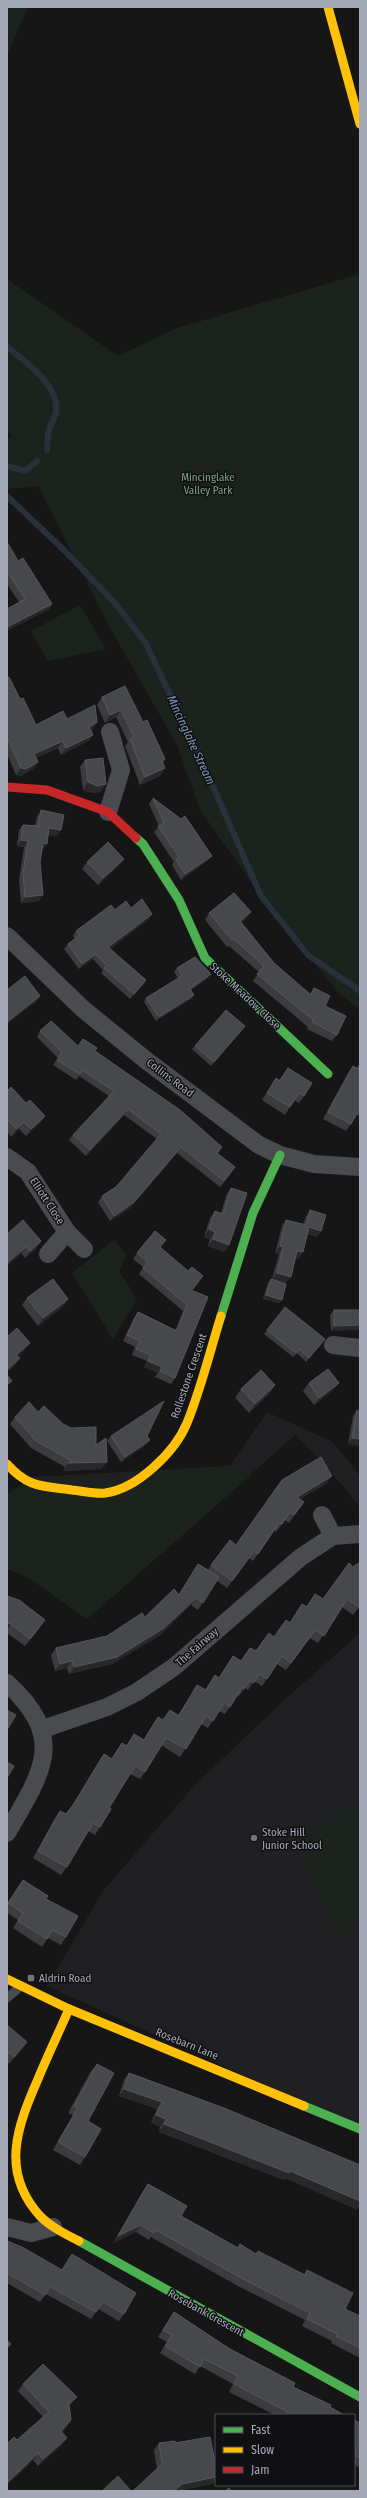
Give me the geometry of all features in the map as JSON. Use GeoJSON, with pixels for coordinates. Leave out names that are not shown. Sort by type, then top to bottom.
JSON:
{"type":"FeatureCollection","features":[{"type":"Feature","properties":{"kind":"street"},"geometry":{"type":"LineString","coordinates":[[328,7],[360,124]]}},
{"type":"Feature","properties":{"kind":"street"},"geometry":{"type":"LineString","coordinates":[[108,812],[121,770],[110,732]]}},
{"type":"Feature","properties":{"kind":"street","name":"Stoke Meadow Close"},"geometry":{"type":"LineString","coordinates":[[7,787],[47,790],[108,812],[146,850],[179,900],[205,958],[328,1074]]}},
{"type":"Feature","properties":{"kind":"street","name":"Collins Road"},"geometry":{"type":"LineString","coordinates":[[7,936],[79,1005],[147,1061],[259,1145],[280,1155],[314,1164],[360,1167]]}},
{"type":"Feature","properties":{"kind":"street","name":"Rollestone Crescent"},"geometry":{"type":"LineString","coordinates":[[7,1464],[18,1478],[37,1487],[108,1493],[136,1482],[145,1476],[170,1450],[187,1424],[253,1213],[280,1155]]}},
{"type":"Feature","properties":{"kind":"street","name":"Elliott Close"},"geometry":{"type":"LineString","coordinates":[[7,1157],[28,1172],[67,1232],[84,1249]]}},
{"type":"Feature","properties":{"kind":"street","name":"Elliott Close"},"geometry":{"type":"LineString","coordinates":[[48,1254],[67,1232]]}},
{"type":"Feature","properties":{"kind":"street"},"geometry":{"type":"LineString","coordinates":[[333,1345],[360,1348]]}},
{"type":"Feature","properties":{"kind":"street"},"geometry":{"type":"LineString","coordinates":[[322,1515],[333,1536]]}},
{"type":"Feature","properties":{"kind":"street","name":"The Fairway"},"geometry":{"type":"LineString","coordinates":[[43,1729],[107,1707],[137,1692],[174,1667],[301,1557],[333,1536],[360,1534]]}},
{"type":"Feature","properties":{"kind":"street"},"geometry":{"type":"LineString","coordinates":[[7,1683],[22,1697],[43,1729],[44,1753],[37,1781],[7,1832]]}},
{"type":"Feature","properties":{"kind":"street","name":"Rosebarn Lane"},"geometry":{"type":"LineString","coordinates":[[7,1979],[69,2009],[360,2129]]}},
{"type":"Feature","properties":{"kind":"street","name":"Rosebank Crescent"},"geometry":{"type":"LineString","coordinates":[[69,2009],[13,2125],[13,2159],[19,2186],[42,2219],[53,2227],[360,2397]]}},
{"type":"Feature","properties":{"kind":"street"},"geometry":{"type":"LineString","coordinates":[[7,2227],[31,2233],[53,2227]]}},
{"type":"Feature","properties":{"kind":"lane"},"geometry":{"type":"LineString","coordinates":[[7,1998],[22,1985]]}},
{"type":"Feature","properties":{"kind":"shaded area"},"geometry":{"type":"Polygon","coordinates":[[[267,1412],[333,1442],[360,1476],[360,1507],[323,1462],[295,1435],[87,1619],[26,1576],[7,1569],[7,1494],[33,1477],[230,1466],[267,1412]]]}},
{"type":"Feature","properties":{"kind":"shaded area","name":"Stoke Hill Junior School"},"geometry":{"type":"Polygon","coordinates":[[[360,1633],[360,2124],[281,2092],[47,1986],[103,1891],[194,1786],[281,1703],[360,1633]]]}},
{"type":"Feature","properties":{"kind":"green space"},"geometry":{"type":"Polygon","coordinates":[[[7,7],[28,7],[7,55],[7,7]]]}},
{"type":"Feature","properties":{"kind":"green space","name":"Mincinglake Valley Park"},"geometry":{"type":"Polygon","coordinates":[[[360,274],[360,1010],[338,992],[261,896],[200,810],[177,745],[110,628],[38,486],[7,489],[7,439],[12,437],[7,428],[7,279],[118,356],[177,328],[360,274]]]}},
{"type":"Feature","properties":{"kind":"green space"},"geometry":{"type":"Polygon","coordinates":[[[80,605],[106,649],[48,661],[31,631],[80,605]]]}},
{"type":"Feature","properties":{"kind":"green space"},"geometry":{"type":"Polygon","coordinates":[[[114,1240],[126,1255],[119,1271],[137,1299],[113,1339],[72,1273],[114,1240]]]}},
{"type":"Feature","properties":{"kind":"green space"},"geometry":{"type":"Polygon","coordinates":[[[230,1466],[252,1474],[87,1619],[26,1576],[7,1569],[7,1494],[20,1486],[41,1496],[165,1470],[230,1466]]]}},
{"type":"Feature","properties":{"kind":"green space"},"geometry":{"type":"Polygon","coordinates":[[[360,1803],[360,1922],[338,1934],[293,1838],[360,1803]]]}},
{"type":"Feature","properties":{"kind":"building"},"geometry":{"type":"Polygon","coordinates":[[[7,542],[18,561],[23,558],[52,604],[7,627],[7,609],[25,599],[7,571],[7,542]]]}},
{"type":"Feature","properties":{"kind":"building"},"geometry":{"type":"Polygon","coordinates":[[[9,677],[20,699],[23,698],[36,725],[63,711],[67,719],[95,705],[97,722],[89,727],[93,735],[66,748],[63,741],[34,754],[38,762],[26,769],[21,768],[7,737],[7,678],[9,677]]]}},
{"type":"Feature","properties":{"kind":"building"},"geometry":{"type":"Polygon","coordinates":[[[125,686],[143,722],[147,720],[165,759],[162,761],[165,768],[145,777],[130,739],[134,737],[121,710],[110,715],[102,697],[125,686]]]}},
{"type":"Feature","properties":{"kind":"building"},"geometry":{"type":"Polygon","coordinates":[[[103,758],[106,784],[97,786],[88,782],[85,760],[103,758]]]}},
{"type":"Feature","properties":{"kind":"building"},"geometry":{"type":"Polygon","coordinates":[[[153,798],[181,819],[185,816],[212,856],[185,874],[176,860],[179,857],[158,826],[164,823],[153,798]]]}},
{"type":"Feature","properties":{"kind":"building"},"geometry":{"type":"Polygon","coordinates":[[[41,810],[64,815],[61,830],[49,828],[47,844],[43,843],[40,862],[43,895],[25,897],[23,874],[28,841],[21,840],[23,825],[38,826],[41,810]]]}},
{"type":"Feature","properties":{"kind":"building"},"geometry":{"type":"Polygon","coordinates":[[[108,842],[124,859],[103,878],[87,862],[108,842]]]}},
{"type":"Feature","properties":{"kind":"building"},"geometry":{"type":"Polygon","coordinates":[[[234,893],[251,912],[240,921],[274,963],[311,995],[314,988],[330,996],[325,1006],[346,1016],[337,1035],[312,1022],[313,1020],[257,974],[264,966],[234,939],[232,940],[209,913],[234,893]]]}},
{"type":"Feature","properties":{"kind":"building"},"geometry":{"type":"Polygon","coordinates":[[[142,899],[152,914],[108,947],[146,980],[134,994],[104,968],[107,966],[96,954],[82,964],[68,944],[80,935],[76,931],[111,905],[115,910],[126,901],[131,908],[142,899]]]}},
{"type":"Feature","properties":{"kind":"building"},"geometry":{"type":"Polygon","coordinates":[[[195,957],[211,974],[190,989],[194,995],[159,1017],[146,998],[182,976],[177,968],[195,957]]]}},
{"type":"Feature","properties":{"kind":"building"},"geometry":{"type":"Polygon","coordinates":[[[25,976],[40,996],[7,1022],[7,990],[25,976]]]}},
{"type":"Feature","properties":{"kind":"building"},"geometry":{"type":"Polygon","coordinates":[[[226,1010],[245,1026],[214,1062],[195,1046],[226,1010]]]}},
{"type":"Feature","properties":{"kind":"building"},"geometry":{"type":"Polygon","coordinates":[[[51,1021],[78,1046],[83,1039],[97,1048],[95,1051],[180,1110],[222,1147],[217,1153],[235,1167],[224,1181],[181,1147],[134,1202],[114,1216],[102,1196],[116,1187],[161,1134],[128,1109],[90,1150],[73,1135],[114,1091],[82,1070],[80,1074],[57,1060],[62,1052],[40,1031],[51,1021]]]}},
{"type":"Feature","properties":{"kind":"building"},"geometry":{"type":"Polygon","coordinates":[[[360,1065],[360,1108],[351,1124],[328,1112],[353,1066],[358,1069],[360,1065]]]}},
{"type":"Feature","properties":{"kind":"building"},"geometry":{"type":"Polygon","coordinates":[[[288,1068],[312,1083],[304,1096],[299,1093],[290,1107],[267,1093],[276,1078],[280,1081],[288,1068]]]}},
{"type":"Feature","properties":{"kind":"building"},"geometry":{"type":"Polygon","coordinates":[[[11,1087],[26,1103],[30,1100],[45,1116],[31,1129],[24,1122],[17,1129],[7,1120],[7,1088],[9,1090],[11,1087]]]}},
{"type":"Feature","properties":{"kind":"building"},"geometry":{"type":"Polygon","coordinates":[[[231,1188],[247,1193],[229,1245],[213,1239],[215,1232],[209,1229],[215,1211],[223,1214],[231,1188]]]}},
{"type":"Feature","properties":{"kind":"building"},"geometry":{"type":"Polygon","coordinates":[[[310,1210],[326,1215],[321,1231],[309,1227],[303,1252],[297,1251],[291,1277],[277,1273],[283,1247],[280,1246],[286,1220],[306,1225],[310,1210]]]}},
{"type":"Feature","properties":{"kind":"building"},"geometry":{"type":"Polygon","coordinates":[[[23,1220],[41,1241],[30,1251],[26,1247],[7,1263],[7,1234],[23,1220]]]}},
{"type":"Feature","properties":{"kind":"building"},"geometry":{"type":"Polygon","coordinates":[[[155,1231],[166,1240],[160,1247],[188,1271],[192,1267],[203,1276],[191,1290],[208,1297],[175,1378],[160,1371],[162,1367],[148,1361],[151,1355],[136,1349],[140,1341],[127,1335],[138,1312],[177,1331],[187,1305],[143,1268],[148,1262],[137,1253],[155,1231]]]}},
{"type":"Feature","properties":{"kind":"building"},"geometry":{"type":"Polygon","coordinates":[[[53,1279],[68,1299],[43,1318],[27,1298],[53,1279]]]}},
{"type":"Feature","properties":{"kind":"building"},"geometry":{"type":"Polygon","coordinates":[[[271,1279],[286,1284],[282,1300],[266,1295],[271,1279]]]}},
{"type":"Feature","properties":{"kind":"building"},"geometry":{"type":"Polygon","coordinates":[[[285,1307],[325,1339],[309,1358],[299,1349],[296,1353],[267,1330],[285,1307]]]}},
{"type":"Feature","properties":{"kind":"building"},"geometry":{"type":"Polygon","coordinates":[[[334,1310],[360,1310],[360,1325],[334,1326],[334,1310]]]}},
{"type":"Feature","properties":{"kind":"building"},"geometry":{"type":"Polygon","coordinates":[[[17,1328],[30,1343],[16,1355],[20,1358],[7,1370],[7,1337],[17,1328]]]}},
{"type":"Feature","properties":{"kind":"building"},"geometry":{"type":"Polygon","coordinates":[[[328,1369],[339,1383],[319,1398],[309,1383],[328,1369]]]}},
{"type":"Feature","properties":{"kind":"building"},"geometry":{"type":"Polygon","coordinates":[[[261,1370],[275,1385],[255,1404],[241,1389],[261,1370]]]}},
{"type":"Feature","properties":{"kind":"building"},"geometry":{"type":"Polygon","coordinates":[[[7,1375],[12,1381],[7,1385],[7,1375]]]}},
{"type":"Feature","properties":{"kind":"building"},"geometry":{"type":"Polygon","coordinates":[[[164,1401],[147,1436],[150,1440],[125,1457],[111,1436],[164,1401]]]}},
{"type":"Feature","properties":{"kind":"building"},"geometry":{"type":"Polygon","coordinates":[[[29,1402],[38,1412],[44,1406],[63,1424],[71,1428],[96,1427],[96,1445],[106,1438],[107,1462],[68,1463],[72,1461],[36,1441],[15,1417],[29,1402]]]}},
{"type":"Feature","properties":{"kind":"building"},"geometry":{"type":"Polygon","coordinates":[[[357,1410],[360,1414],[360,1439],[352,1438],[357,1410]]]}},
{"type":"Feature","properties":{"kind":"building"},"geometry":{"type":"Polygon","coordinates":[[[321,1457],[332,1476],[297,1497],[304,1502],[294,1515],[290,1512],[282,1524],[279,1523],[258,1554],[254,1551],[232,1581],[211,1565],[230,1540],[236,1545],[282,1480],[321,1457]]]}},
{"type":"Feature","properties":{"kind":"building"},"geometry":{"type":"Polygon","coordinates":[[[360,1562],[359,1607],[347,1599],[324,1636],[315,1630],[291,1663],[282,1656],[267,1679],[259,1674],[254,1683],[250,1680],[244,1689],[242,1687],[230,1707],[224,1703],[213,1721],[206,1716],[186,1749],[166,1738],[145,1772],[135,1766],[109,1808],[111,1809],[100,1827],[93,1823],[67,1867],[38,1851],[60,1811],[66,1814],[73,1805],[104,1754],[112,1759],[122,1743],[127,1746],[134,1734],[144,1740],[158,1717],[163,1720],[170,1710],[179,1716],[197,1685],[206,1690],[215,1675],[219,1678],[233,1656],[241,1661],[250,1648],[256,1651],[269,1633],[274,1637],[286,1620],[290,1623],[302,1604],[307,1607],[315,1594],[323,1599],[349,1563],[353,1567],[360,1562]]]}},
{"type":"Feature","properties":{"kind":"building"},"geometry":{"type":"Polygon","coordinates":[[[198,1564],[219,1577],[203,1603],[196,1598],[164,1628],[117,1657],[74,1667],[72,1661],[60,1664],[56,1648],[107,1636],[142,1613],[145,1617],[174,1589],[179,1595],[198,1564]]]}},
{"type":"Feature","properties":{"kind":"building"},"geometry":{"type":"Polygon","coordinates":[[[7,1596],[19,1600],[45,1620],[30,1639],[11,1624],[7,1623],[7,1596]]]}},
{"type":"Feature","properties":{"kind":"building"},"geometry":{"type":"Polygon","coordinates":[[[7,1710],[16,1715],[7,1730],[7,1710]]]}},
{"type":"Feature","properties":{"kind":"building"},"geometry":{"type":"Polygon","coordinates":[[[7,1762],[14,1766],[7,1778],[7,1762]]]}},
{"type":"Feature","properties":{"kind":"building"},"geometry":{"type":"Polygon","coordinates":[[[23,1880],[48,1896],[46,1899],[78,1916],[66,1937],[52,1930],[47,1939],[18,1921],[23,1913],[8,1903],[23,1880]]]}},
{"type":"Feature","properties":{"kind":"building"},"geometry":{"type":"Polygon","coordinates":[[[7,2025],[27,2042],[14,2057],[9,2052],[7,2055],[7,2025]]]}},
{"type":"Feature","properties":{"kind":"building"},"geometry":{"type":"Polygon","coordinates":[[[97,2064],[114,2073],[88,2121],[101,2129],[85,2157],[58,2142],[78,2108],[74,2106],[97,2064]]]}},
{"type":"Feature","properties":{"kind":"building"},"geometry":{"type":"Polygon","coordinates":[[[129,2073],[224,2108],[360,2165],[360,2201],[290,2171],[289,2173],[164,2124],[166,2119],[156,2115],[162,2102],[124,2089],[129,2073]]]}},
{"type":"Feature","properties":{"kind":"building"},"geometry":{"type":"Polygon","coordinates":[[[148,2184],[187,2206],[181,2216],[238,2248],[240,2244],[256,2254],[258,2251],[305,2275],[307,2270],[353,2293],[345,2309],[360,2316],[360,2348],[336,2336],[337,2334],[307,2319],[310,2313],[243,2279],[156,2230],[154,2233],[141,2225],[118,2236],[148,2184]]]}},
{"type":"Feature","properties":{"kind":"building"},"geometry":{"type":"Polygon","coordinates":[[[7,2241],[22,2247],[62,2270],[72,2254],[136,2293],[124,2314],[103,2302],[96,2312],[50,2287],[45,2295],[7,2273],[7,2241]]]}},
{"type":"Feature","properties":{"kind":"building"},"geometry":{"type":"Polygon","coordinates":[[[174,2312],[230,2349],[295,2383],[293,2387],[331,2405],[330,2407],[342,2414],[287,2414],[288,2412],[234,2384],[238,2376],[204,2359],[200,2367],[165,2346],[172,2335],[163,2330],[174,2312]]]}},
{"type":"Feature","properties":{"kind":"building"},"geometry":{"type":"Polygon","coordinates":[[[7,2340],[11,2344],[7,2348],[7,2340]]]}},
{"type":"Feature","properties":{"kind":"building"},"geometry":{"type":"Polygon","coordinates":[[[43,2364],[77,2397],[69,2404],[71,2420],[61,2431],[67,2438],[43,2459],[38,2453],[7,2483],[7,2444],[14,2437],[17,2440],[49,2412],[23,2384],[43,2364]]]}},
{"type":"Feature","properties":{"kind":"building"},"geometry":{"type":"Polygon","coordinates":[[[355,2420],[360,2423],[360,2458],[355,2456],[355,2420]]]}},
{"type":"Feature","properties":{"kind":"building"},"geometry":{"type":"Polygon","coordinates":[[[210,2437],[215,2462],[215,2477],[182,2484],[174,2491],[133,2491],[162,2464],[159,2443],[175,2441],[175,2443],[210,2437]]]}},
{"type":"Feature","properties":{"kind":"building"},"geometry":{"type":"Polygon","coordinates":[[[118,2476],[131,2491],[102,2491],[118,2476]]]}},
{"type":"Feature","properties":{"kind":"building"},"geometry":{"type":"Polygon","coordinates":[[[229,2488],[232,2491],[225,2491],[229,2488]]]}},
{"type":"Feature","properties":{"kind":"waterway","name":"Mincinglake Stream"},"geometry":{"type":"LineString","coordinates":[[7,347],[39,374],[47,383],[52,392],[56,411],[48,431],[47,450]]}},
{"type":"Feature","properties":{"kind":"waterway","name":"Mincinglake Stream"},"geometry":{"type":"LineString","coordinates":[[7,466],[25,471],[37,461]]}},
{"type":"Feature","properties":{"kind":"waterway","name":"Mincinglake Stream"},"geometry":{"type":"LineString","coordinates":[[7,496],[65,551],[114,602],[145,642],[208,775],[261,896],[308,955],[360,991]]}},
{"type":"Feature","properties":{"kind":"traffic: fast"},"geometry":{"type":"LineString","coordinates":[[136,838],[143,844],[179,900],[205,958],[328,1074]]}},
{"type":"Feature","properties":{"kind":"traffic: fast"},"geometry":{"type":"LineString","coordinates":[[221,1316],[253,1213],[280,1155]]}},
{"type":"Feature","properties":{"kind":"traffic: fast"},"geometry":{"type":"LineString","coordinates":[[304,2106],[360,2129]]}},
{"type":"Feature","properties":{"kind":"traffic: fast"},"geometry":{"type":"LineString","coordinates":[[79,2241],[360,2397]]}},
{"type":"Feature","properties":{"kind":"traffic: slow"},"geometry":{"type":"LineString","coordinates":[[328,7],[360,124]]}},
{"type":"Feature","properties":{"kind":"traffic: slow"},"geometry":{"type":"LineString","coordinates":[[7,1464],[22,1478],[29,1482],[53,1488],[93,1493],[105,1493],[117,1490],[142,1477],[174,1446],[187,1423],[201,1383],[221,1316]]}},
{"type":"Feature","properties":{"kind":"traffic: slow"},"geometry":{"type":"LineString","coordinates":[[7,1979],[69,2009],[304,2106]]}},
{"type":"Feature","properties":{"kind":"traffic: slow"},"geometry":{"type":"LineString","coordinates":[[69,2009],[24,2114],[16,2149],[16,2166],[20,2183],[28,2199],[40,2216],[53,2227],[79,2241]]}},
{"type":"Feature","properties":{"kind":"traffic: jam"},"geometry":{"type":"LineString","coordinates":[[7,787],[47,790],[108,812],[136,838]]}},
{"type":"Feature","properties":{"kind":"place","name":"Stoke Hill Junior School"},"geometry":{"type":"Point","coordinates":[254,1838]}},
{"type":"Feature","properties":{"kind":"place","name":"Aldrin Road"},"geometry":{"type":"Point","coordinates":[31,1978]}}]}
